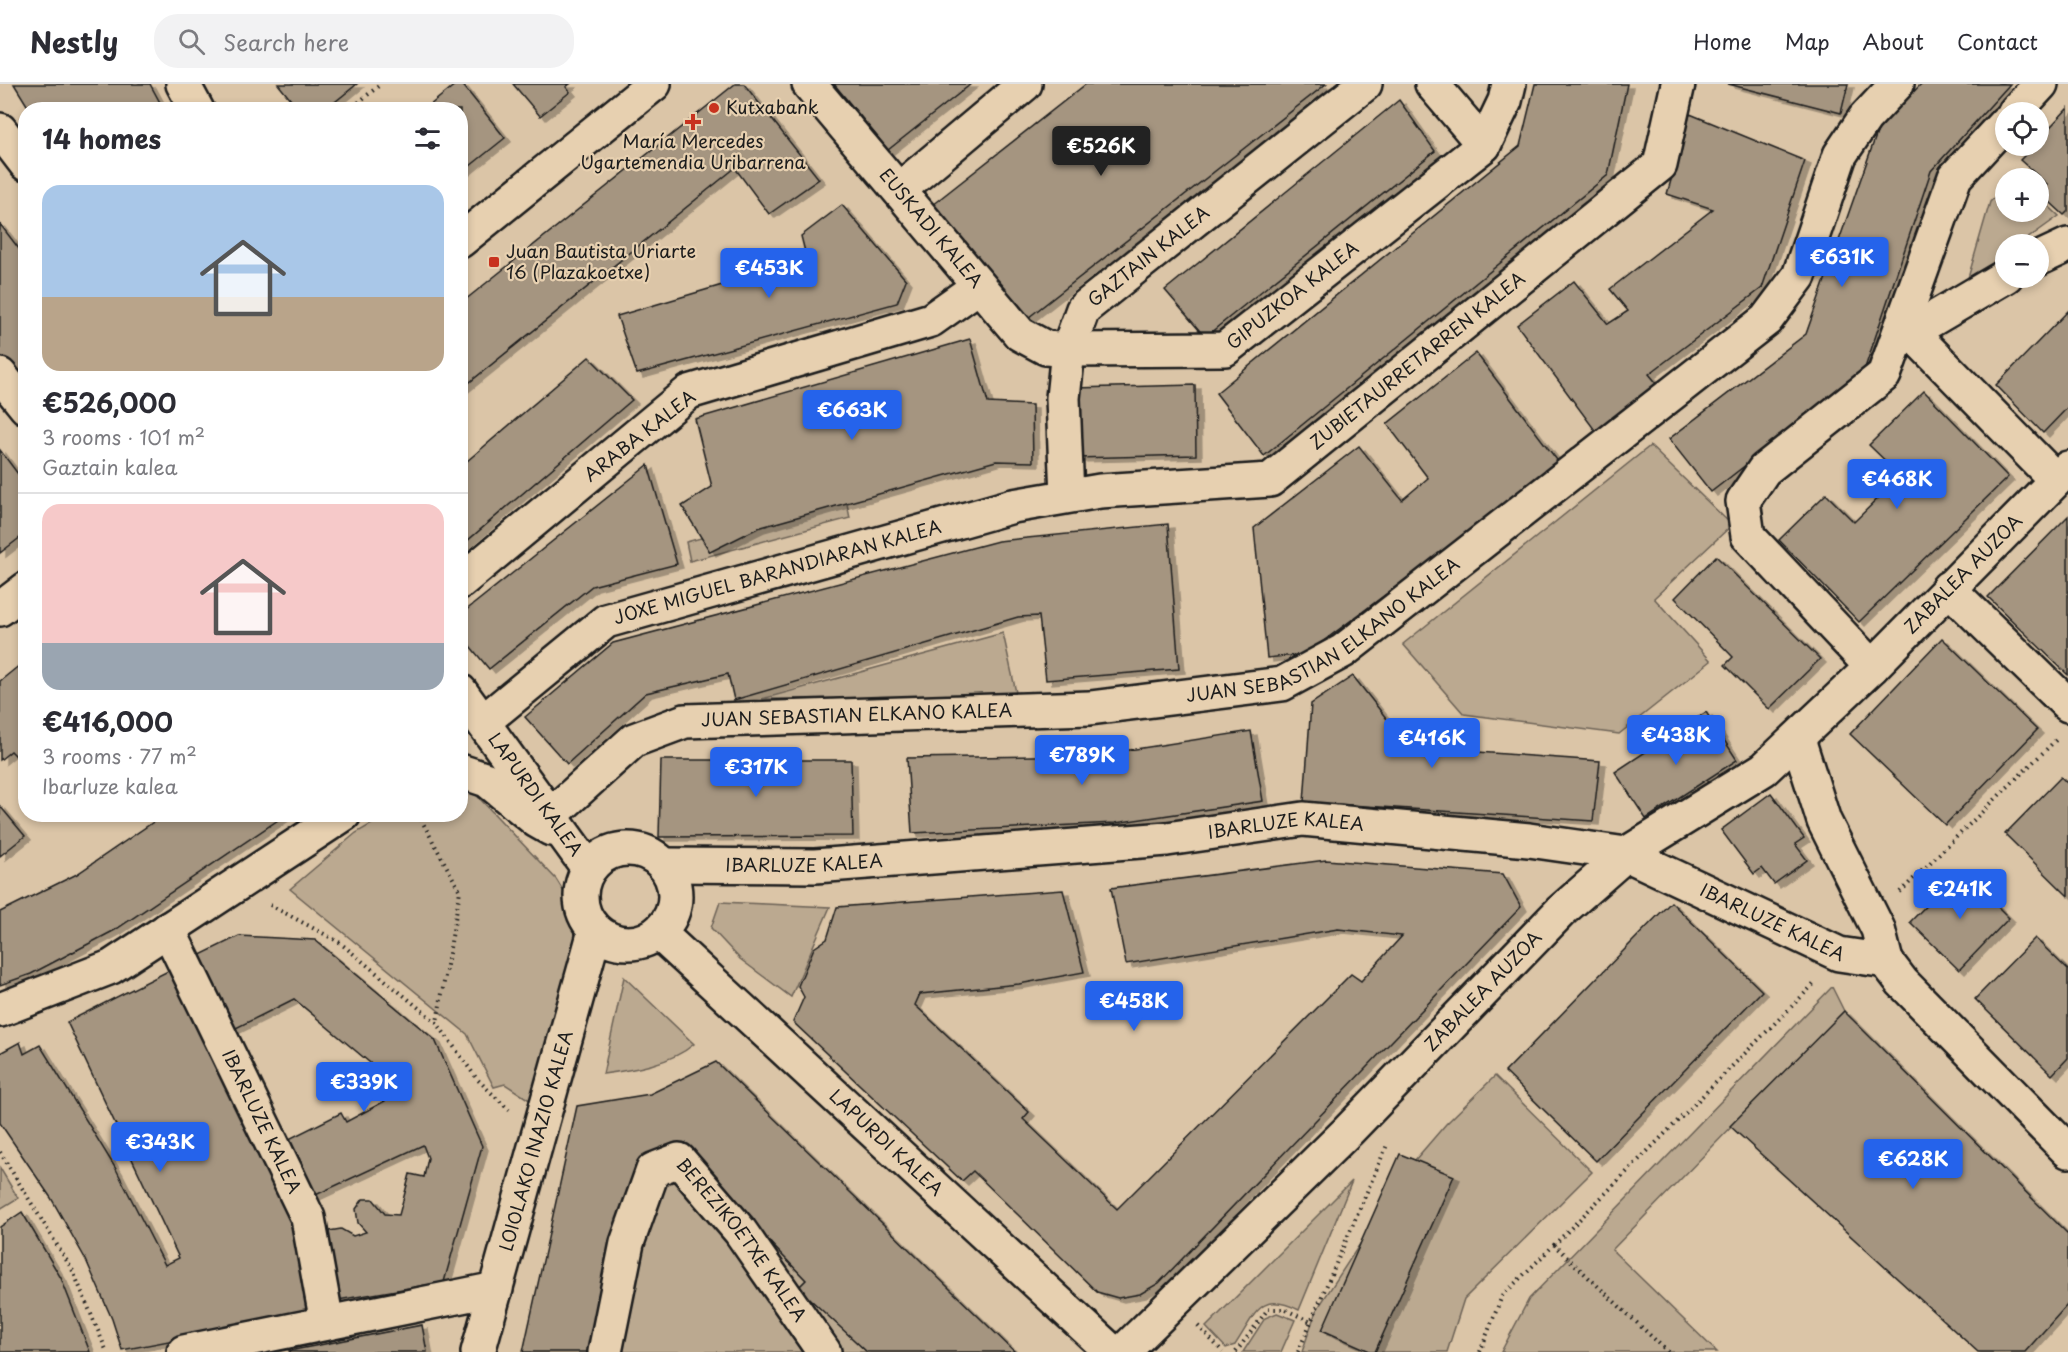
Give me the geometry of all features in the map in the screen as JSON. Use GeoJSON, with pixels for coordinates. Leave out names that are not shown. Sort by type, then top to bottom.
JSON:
{"type":"FeatureCollection","features":[{"type":"Feature","properties":{"kind":"street"},"geometry":{"type":"LineString","coordinates":[[183,84],[193,102]]}},
{"type":"Feature","properties":{"kind":"street"},"geometry":{"type":"LineString","coordinates":[[468,235],[654,84]]}},
{"type":"Feature","properties":{"kind":"street","name":"EUSKADI KALEA"},"geometry":{"type":"LineString","coordinates":[[809,84],[1020,334],[1046,348],[1068,350]]}},
{"type":"Feature","properties":{"kind":"street"},"geometry":{"type":"LineString","coordinates":[[899,190],[1025,84]]}},
{"type":"Feature","properties":{"kind":"street","name":"GAZTAIN KALEA"},"geometry":{"type":"LineString","coordinates":[[1067,496],[1063,398],[1068,350],[1083,309],[1365,84]]}},
{"type":"Feature","properties":{"kind":"street"},"geometry":{"type":"LineString","coordinates":[[1432,84],[1484,145]]}},
{"type":"Feature","properties":{"kind":"street","name":"GIPUZKOA KALEA"},"geometry":{"type":"LineString","coordinates":[[1068,350],[1225,349],[1484,145],[1505,101],[1509,84]]}},
{"type":"Feature","properties":{"kind":"street","name":"ZUBIETAURRETARREN KALEA"},"geometry":{"type":"LineString","coordinates":[[1067,496],[1100,491],[1270,480],[1660,165],[1678,84]]}},
{"type":"Feature","properties":{"kind":"street","name":"JUAN SEBASTIAN ELKANO KALEA"},"geometry":{"type":"LineString","coordinates":[[559,826],[634,740],[685,721],[1089,708],[1282,684],[1343,651],[1767,320],[1799,276],[1840,155],[1865,118],[1897,84]]}},
{"type":"Feature","properties":{"kind":"street"},"geometry":{"type":"LineString","coordinates":[[2024,102],[2041,84]]}},
{"type":"Feature","properties":{"kind":"street"},"geometry":{"type":"LineString","coordinates":[[0,130],[18,154]]}},
{"type":"Feature","properties":{"kind":"street"},"geometry":{"type":"LineString","coordinates":[[1872,666],[1748,536],[1743,501],[1764,470],[1884,375],[1905,336],[1955,177],[1995,134]]}},
{"type":"Feature","properties":{"kind":"street"},"geometry":{"type":"LineString","coordinates":[[2049,254],[2068,245]]}},
{"type":"Feature","properties":{"kind":"street"},"geometry":{"type":"LineString","coordinates":[[1905,336],[1995,283]]}},
{"type":"Feature","properties":{"kind":"street","name":"ARABA KALEA"},"geometry":{"type":"LineString","coordinates":[[468,575],[689,392],[931,320],[979,286]]}},
{"type":"Feature","properties":{"kind":"street","name":"ZABALEA AUZOA"},"geometry":{"type":"LineString","coordinates":[[1123,1352],[1348,1131],[1561,911],[1626,854],[1764,769],[1872,666],[2062,474],[1905,336]]}},
{"type":"Feature","properties":{"kind":"street"},"geometry":{"type":"LineString","coordinates":[[0,375],[18,397]]}},
{"type":"Feature","properties":{"kind":"street","name":"JOXE MIGUEL BARANDIARAN KALEA"},"geometry":{"type":"LineString","coordinates":[[484,721],[606,621],[1012,506],[1067,496]]}},
{"type":"Feature","properties":{"kind":"street"},"geometry":{"type":"LineString","coordinates":[[1948,588],[2065,719]]}},
{"type":"Feature","properties":{"kind":"street"},"geometry":{"type":"LineString","coordinates":[[0,609],[18,595]]}},
{"type":"Feature","properties":{"kind":"street","name":"LAPURDI KALEA"},"geometry":{"type":"LineString","coordinates":[[468,701],[589,868]]}},
{"type":"Feature","properties":{"kind":"street"},"geometry":{"type":"LineString","coordinates":[[1798,739],[1824,821],[1878,929],[1886,961],[1902,982],[2068,1151]]}},
{"type":"Feature","properties":{"kind":"street"},"geometry":{"type":"LineString","coordinates":[[468,774],[487,780],[537,822],[559,826]]}},
{"type":"Feature","properties":{"kind":"street","name":"IBARLUZE KALEA"},"geometry":{"type":"LineString","coordinates":[[664,866],[815,866],[1167,839],[1303,819],[1529,840],[1626,854],[1839,954],[1886,961]]}},
{"type":"Feature","properties":{"kind":"street"},"geometry":{"type":"LineString","coordinates":[[0,1010],[111,966],[332,822]]}},
{"type":"Feature","properties":{"kind":"street"},"geometry":{"type":"LineString","coordinates":[[626,848],[640,850],[653,856],[664,866],[675,892],[674,908],[659,933],[633,944],[606,939],[595,931],[581,908],[580,894],[589,868],[599,858],[626,848]]}},
{"type":"Feature","properties":{"kind":"street","name":"IBARLUZE KALEA"},"geometry":{"type":"LineString","coordinates":[[168,929],[308,1218],[327,1323]]}},
{"type":"Feature","properties":{"kind":"street","name":"LOIOLAKO INAZIO KALEA"},"geometry":{"type":"LineString","coordinates":[[478,1352],[595,931]]}},
{"type":"Feature","properties":{"kind":"street","name":"LAPURDI KALEA"},"geometry":{"type":"LineString","coordinates":[[659,933],[1112,1352]]}},
{"type":"Feature","properties":{"kind":"street","name":"BEREZIKOETXE KALEA"},"geometry":{"type":"LineString","coordinates":[[605,1352],[627,1243],[653,1170],[679,1160],[741,1231],[824,1352]]}},
{"type":"Feature","properties":{"kind":"street"},"geometry":{"type":"LineString","coordinates":[[184,1352],[496,1289]]}},
{"type":"Feature","properties":{"kind":"path"},"geometry":{"type":"LineString","coordinates":[[359,102],[381,84]]}},
{"type":"Feature","properties":{"kind":"path"},"geometry":{"type":"LineString","coordinates":[[1900,893],[2065,719]]}},
{"type":"Feature","properties":{"kind":"path"},"geometry":{"type":"LineString","coordinates":[[422,822],[460,891],[437,1023]]}},
{"type":"Feature","properties":{"kind":"path"},"geometry":{"type":"LineString","coordinates":[[262,901],[339,942],[437,1023],[477,1080],[537,1138]]}},
{"type":"Feature","properties":{"kind":"path"},"geometry":{"type":"LineString","coordinates":[[1480,1352],[1502,1296],[1823,975]]}},
{"type":"Feature","properties":{"kind":"path"},"geometry":{"type":"LineString","coordinates":[[1298,1352],[1391,1136]]}},
{"type":"Feature","properties":{"kind":"path"},"geometry":{"type":"LineString","coordinates":[[0,1152],[72,1271],[107,1352]]}},
{"type":"Feature","properties":{"kind":"path"},"geometry":{"type":"LineString","coordinates":[[1554,1245],[1668,1352]]}},
{"type":"Feature","properties":{"kind":"path"},"geometry":{"type":"LineString","coordinates":[[1236,1352],[1268,1309],[1284,1310],[1311,1322]]}},
{"type":"Feature","properties":{"kind":"path"},"geometry":{"type":"LineString","coordinates":[[1197,1325],[1223,1352]]}},
{"type":"Feature","properties":{"kind":"shaded area"},"geometry":{"type":"Polygon","coordinates":[[[1995,197],[1995,222],[2049,222],[2049,206],[2059,216],[2034,234],[1995,234],[1995,263],[1966,285],[1990,202],[1995,197]]]}},
{"type":"Feature","properties":{"kind":"shaded area"},"geometry":{"type":"Polygon","coordinates":[[[1650,446],[1732,525],[1654,598],[1711,661],[1619,734],[1464,714],[1403,644],[1650,446]]]}},
{"type":"Feature","properties":{"kind":"shaded area"},"geometry":{"type":"Polygon","coordinates":[[[846,499],[850,518],[690,561],[686,542],[846,499]]]}},
{"type":"Feature","properties":{"kind":"shaded area"},"geometry":{"type":"Polygon","coordinates":[[[1003,633],[1017,697],[762,699],[1003,633]]]}},
{"type":"Feature","properties":{"kind":"shaded area"},"geometry":{"type":"Polygon","coordinates":[[[468,786],[556,879],[593,939],[531,1101],[505,1084],[494,1087],[467,1034],[290,889],[356,833],[375,822],[468,822],[468,786]]]}},
{"type":"Feature","properties":{"kind":"shaded area"},"geometry":{"type":"Polygon","coordinates":[[[720,902],[830,907],[791,997],[740,959],[711,928],[720,902]]]}},
{"type":"Feature","properties":{"kind":"shaded area"},"geometry":{"type":"Polygon","coordinates":[[[624,977],[694,1044],[685,1051],[663,1061],[603,1074],[624,977]]]}},
{"type":"Feature","properties":{"kind":"shaded area"},"geometry":{"type":"Polygon","coordinates":[[[1832,987],[1844,1011],[1612,1250],[1717,1352],[1501,1352],[1529,1299],[1832,987]]]}},
{"type":"Feature","properties":{"kind":"shaded area"},"geometry":{"type":"Polygon","coordinates":[[[1495,1076],[1592,1172],[1464,1299],[1447,1352],[1302,1352],[1316,1311],[1415,1160],[1446,1124],[1495,1076]]]}},
{"type":"Feature","properties":{"kind":"shaded area"},"geometry":{"type":"Polygon","coordinates":[[[682,1151],[806,1280],[799,1287],[867,1352],[588,1352],[636,1166],[682,1151]]]}},
{"type":"Feature","properties":{"kind":"shaded area"},"geometry":{"type":"Polygon","coordinates":[[[0,1168],[18,1198],[0,1209],[0,1168]]]}},
{"type":"Feature","properties":{"kind":"shaded area"},"geometry":{"type":"Polygon","coordinates":[[[1352,1181],[1299,1310],[1286,1304],[1267,1304],[1254,1315],[1235,1345],[1226,1348],[1206,1327],[1352,1181]]]}},
{"type":"Feature","properties":{"kind":"shaded area"},"geometry":{"type":"Polygon","coordinates":[[[1277,1313],[1295,1320],[1281,1352],[1243,1352],[1265,1318],[1277,1313]]]}},
{"type":"Feature","properties":{"kind":"building"},"geometry":{"type":"Polygon","coordinates":[[[14,84],[150,84],[160,102],[25,102],[14,84]]]}},
{"type":"Feature","properties":{"kind":"building"},"geometry":{"type":"Polygon","coordinates":[[[278,84],[357,84],[335,102],[293,102],[278,84]]]}},
{"type":"Feature","properties":{"kind":"building"},"geometry":{"type":"Polygon","coordinates":[[[456,84],[462,84],[505,138],[468,168],[468,102],[434,102],[456,84]]]}},
{"type":"Feature","properties":{"kind":"building"},"geometry":{"type":"Polygon","coordinates":[[[513,84],[570,84],[566,87],[570,92],[540,116],[513,84]]]}},
{"type":"Feature","properties":{"kind":"building"},"geometry":{"type":"Polygon","coordinates":[[[735,84],[744,84],[819,179],[769,214],[735,168],[468,384],[468,298],[735,84]]]}},
{"type":"Feature","properties":{"kind":"building"},"geometry":{"type":"Polygon","coordinates":[[[834,84],[971,84],[888,150],[834,84]]]}},
{"type":"Feature","properties":{"kind":"building"},"geometry":{"type":"Polygon","coordinates":[[[1086,84],[1326,84],[1024,321],[932,205],[1086,84]]]}},
{"type":"Feature","properties":{"kind":"building"},"geometry":{"type":"Polygon","coordinates":[[[1535,84],[1627,84],[1608,175],[1264,456],[1216,393],[1520,146],[1535,84]]]}},
{"type":"Feature","properties":{"kind":"building"},"geometry":{"type":"Polygon","coordinates":[[[1728,84],[1848,84],[1841,113],[1728,84]]]}},
{"type":"Feature","properties":{"kind":"building"},"geometry":{"type":"Polygon","coordinates":[[[1921,84],[2010,84],[1931,171],[1863,374],[1711,492],[1669,439],[1806,334],[1878,130],[1921,84]]]}},
{"type":"Feature","properties":{"kind":"building"},"geometry":{"type":"Polygon","coordinates":[[[1399,100],[1435,151],[1205,337],[1165,290],[1399,100]]]}},
{"type":"Feature","properties":{"kind":"building"},"geometry":{"type":"Polygon","coordinates":[[[2068,108],[2068,211],[2064,215],[2049,201],[2049,168],[2029,168],[2020,160],[2024,156],[2049,156],[2049,128],[2068,108]]]}},
{"type":"Feature","properties":{"kind":"building"},"geometry":{"type":"Polygon","coordinates":[[[1690,114],[1805,161],[1762,288],[1649,374],[1659,386],[1597,433],[1517,325],[1574,281],[1608,324],[1628,311],[1610,289],[1713,209],[1667,194],[1690,114]]]}},
{"type":"Feature","properties":{"kind":"building"},"geometry":{"type":"Polygon","coordinates":[[[842,205],[906,280],[897,303],[637,374],[617,316],[807,260],[801,236],[842,205]]]}},
{"type":"Feature","properties":{"kind":"building"},"geometry":{"type":"Polygon","coordinates":[[[0,224],[18,248],[18,376],[0,355],[0,224]]]}},
{"type":"Feature","properties":{"kind":"building"},"geometry":{"type":"Polygon","coordinates":[[[2068,311],[2068,407],[2043,433],[1996,385],[2068,311]]]}},
{"type":"Feature","properties":{"kind":"building"},"geometry":{"type":"Polygon","coordinates":[[[970,339],[988,403],[1032,405],[1033,462],[996,461],[758,528],[710,552],[682,506],[712,487],[695,419],[970,339]]]}},
{"type":"Feature","properties":{"kind":"building"},"geometry":{"type":"Polygon","coordinates":[[[1476,353],[1560,464],[1306,654],[1267,658],[1254,528],[1359,446],[1402,500],[1428,478],[1387,424],[1476,353]]]}},
{"type":"Feature","properties":{"kind":"building"},"geometry":{"type":"Polygon","coordinates":[[[589,357],[632,400],[468,540],[468,460],[589,357]]]}},
{"type":"Feature","properties":{"kind":"building"},"geometry":{"type":"Polygon","coordinates":[[[1195,385],[1196,455],[1075,458],[1074,388],[1195,385]]]}},
{"type":"Feature","properties":{"kind":"building"},"geometry":{"type":"Polygon","coordinates":[[[1924,391],[2008,477],[1859,622],[1779,540],[1826,494],[1854,522],[1901,476],[1869,445],[1924,391]]]}},
{"type":"Feature","properties":{"kind":"building"},"geometry":{"type":"Polygon","coordinates":[[[0,450],[18,474],[18,539],[0,553],[0,450]]]}},
{"type":"Feature","properties":{"kind":"building"},"geometry":{"type":"Polygon","coordinates":[[[648,465],[677,564],[592,586],[489,669],[468,644],[468,609],[648,465]]]}},
{"type":"Feature","properties":{"kind":"building"},"geometry":{"type":"Polygon","coordinates":[[[2068,516],[2068,675],[1988,597],[2068,516]]]}},
{"type":"Feature","properties":{"kind":"building"},"geometry":{"type":"Polygon","coordinates":[[[1168,524],[1179,669],[1046,680],[1039,616],[1018,617],[734,700],[728,674],[646,693],[567,764],[525,717],[613,643],[998,541],[1168,524]]]}},
{"type":"Feature","properties":{"kind":"building"},"geometry":{"type":"Polygon","coordinates":[[[1716,556],[1820,659],[1769,709],[1725,665],[1733,657],[1675,598],[1716,556]]]}},
{"type":"Feature","properties":{"kind":"building"},"geometry":{"type":"Polygon","coordinates":[[[1942,638],[2037,730],[1945,825],[1850,734],[1942,638]]]}},
{"type":"Feature","properties":{"kind":"building"},"geometry":{"type":"Polygon","coordinates":[[[18,666],[18,755],[16,756],[11,751],[0,760],[0,681],[18,666]]]}},
{"type":"Feature","properties":{"kind":"building"},"geometry":{"type":"Polygon","coordinates":[[[1353,676],[1409,747],[1600,761],[1593,821],[1304,802],[1311,704],[1353,676]]]}},
{"type":"Feature","properties":{"kind":"building"},"geometry":{"type":"Polygon","coordinates":[[[1706,712],[1737,760],[1646,819],[1615,772],[1706,712]]]}},
{"type":"Feature","properties":{"kind":"building"},"geometry":{"type":"Polygon","coordinates":[[[1251,731],[1263,801],[1115,823],[912,833],[907,758],[1097,755],[1251,731]]]}},
{"type":"Feature","properties":{"kind":"building"},"geometry":{"type":"Polygon","coordinates":[[[661,760],[851,760],[853,836],[659,837],[661,760]]]}},
{"type":"Feature","properties":{"kind":"building"},"geometry":{"type":"Polygon","coordinates":[[[2061,777],[2068,784],[2068,896],[2005,834],[2061,777]]]}},
{"type":"Feature","properties":{"kind":"building"},"geometry":{"type":"Polygon","coordinates":[[[1771,793],[1804,838],[1795,844],[1807,860],[1774,884],[1762,868],[1754,874],[1721,830],[1771,793]]]}},
{"type":"Feature","properties":{"kind":"building"},"geometry":{"type":"Polygon","coordinates":[[[0,806],[25,836],[0,856],[0,806]]]}},
{"type":"Feature","properties":{"kind":"building"},"geometry":{"type":"Polygon","coordinates":[[[153,822],[275,822],[115,930],[31,974],[0,985],[0,912],[77,874],[153,822]]]}},
{"type":"Feature","properties":{"kind":"building"},"geometry":{"type":"Polygon","coordinates":[[[1326,860],[1503,874],[1521,907],[1159,1283],[1140,1294],[1118,1298],[1097,1292],[973,1171],[962,1181],[793,1022],[804,997],[798,986],[814,948],[827,939],[837,907],[1063,890],[1084,972],[1019,984],[920,994],[915,1005],[1029,1112],[1023,1119],[1117,1209],[1351,974],[1361,981],[1402,936],[1338,929],[1126,964],[1111,888],[1326,860]]]}},
{"type":"Feature","properties":{"kind":"building"},"geometry":{"type":"Polygon","coordinates":[[[1961,870],[2009,918],[1959,970],[1910,922],[1961,870]]]}},
{"type":"Feature","properties":{"kind":"building"},"geometry":{"type":"Polygon","coordinates":[[[1671,902],[1762,991],[1596,1161],[1505,1072],[1671,902]]]}},
{"type":"Feature","properties":{"kind":"building"},"geometry":{"type":"Polygon","coordinates":[[[239,936],[315,940],[435,1040],[482,1146],[444,1282],[332,1301],[321,1239],[329,1231],[341,1229],[353,1236],[366,1232],[358,1223],[356,1209],[363,1199],[373,1199],[385,1214],[399,1215],[410,1174],[424,1177],[428,1158],[423,1145],[307,1199],[281,1143],[341,1113],[346,1122],[385,1101],[380,1090],[394,1083],[294,999],[232,1030],[196,957],[239,936]]]}},
{"type":"Feature","properties":{"kind":"building"},"geometry":{"type":"Polygon","coordinates":[[[2035,938],[2068,970],[2068,1058],[2052,1075],[1975,999],[2035,938]]]}},
{"type":"Feature","properties":{"kind":"building"},"geometry":{"type":"Polygon","coordinates":[[[174,968],[293,1212],[315,1313],[122,1350],[112,1319],[86,1260],[51,1198],[0,1123],[0,1053],[20,1042],[24,1054],[40,1045],[116,1169],[165,1265],[179,1258],[67,1022],[174,968]]]}},
{"type":"Feature","properties":{"kind":"building"},"geometry":{"type":"Polygon","coordinates":[[[1844,1011],[2068,1234],[2068,1304],[2025,1352],[1978,1352],[1730,1126],[1844,1011]]]}},
{"type":"Feature","properties":{"kind":"building"},"geometry":{"type":"Polygon","coordinates":[[[716,1062],[1015,1352],[867,1352],[798,1288],[806,1280],[682,1151],[636,1166],[588,1352],[523,1352],[577,1106],[650,1094],[716,1062]]]}},
{"type":"Feature","properties":{"kind":"building"},"geometry":{"type":"Polygon","coordinates":[[[1400,1154],[1454,1176],[1375,1352],[1372,1352],[1322,1330],[1400,1154]]]}},
{"type":"Feature","properties":{"kind":"building"},"geometry":{"type":"Polygon","coordinates":[[[22,1212],[61,1278],[90,1352],[0,1352],[0,1227],[22,1212]]]}},
{"type":"Feature","properties":{"kind":"building"},"geometry":{"type":"Polygon","coordinates":[[[422,1325],[427,1352],[289,1351],[422,1325]]]}},
{"type":"Feature","properties":{"kind":"place","name":"Kutxabank"},"geometry":{"type":"Point","coordinates":[714,108]}},
{"type":"Feature","properties":{"kind":"place","name":"María Mercedes Ugartemendia Uribarrena"},"geometry":{"type":"Point","coordinates":[693,122]}},
{"type":"Feature","properties":{"kind":"place","name":"Juan Bautista Uriarte 16 (Plazakoetxe)"},"geometry":{"type":"Point","coordinates":[494,262]}}]}
